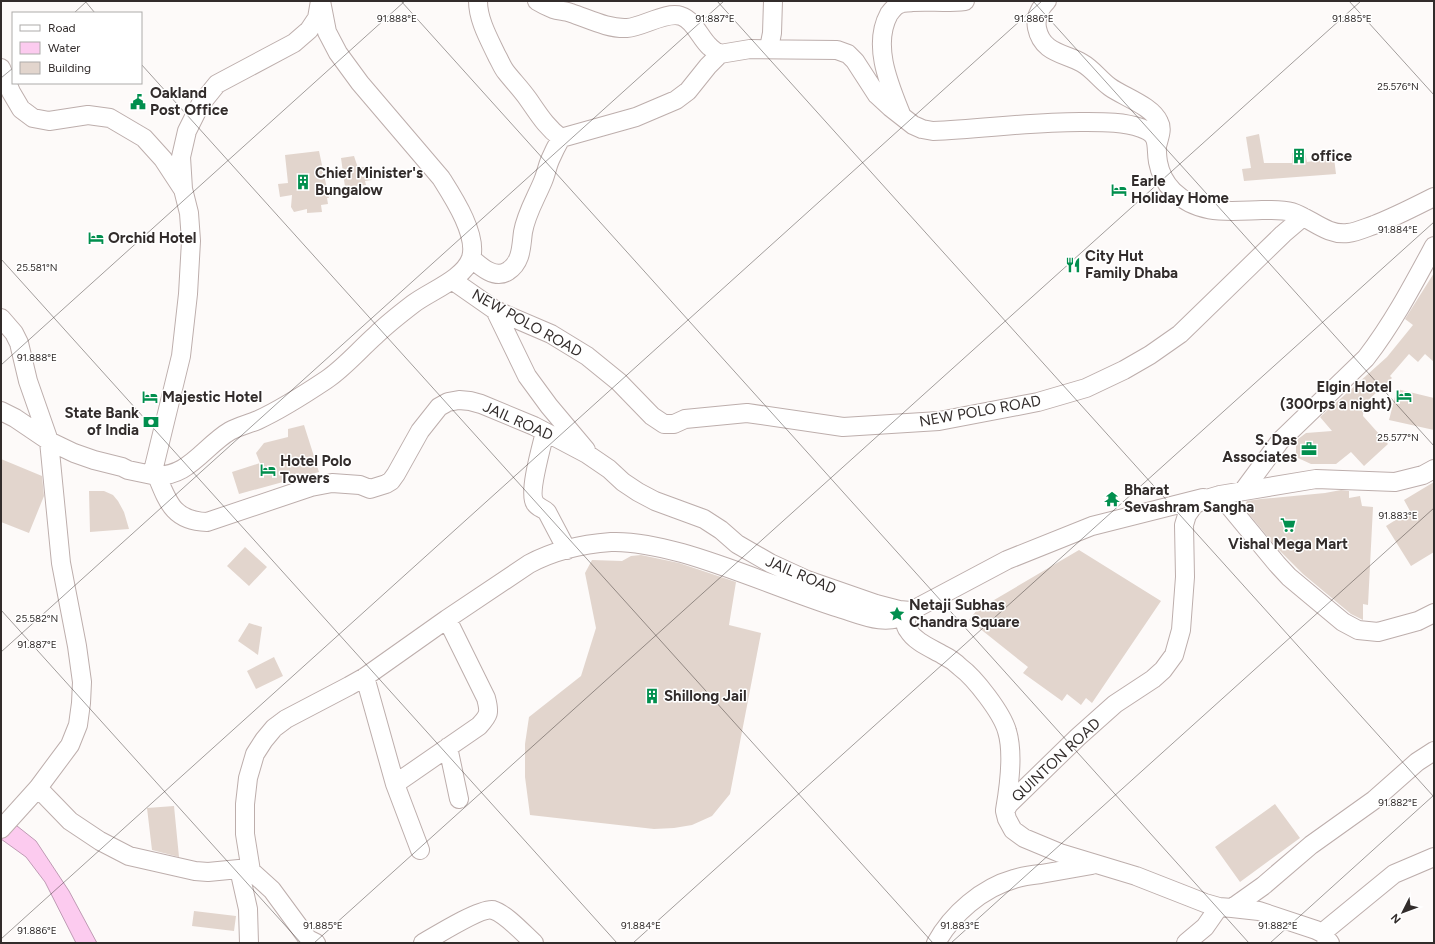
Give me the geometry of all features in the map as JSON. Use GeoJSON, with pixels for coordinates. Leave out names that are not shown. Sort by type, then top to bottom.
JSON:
{"type":"FeatureCollection","features":[{"type":"Feature","properties":{"kind":"street"},"geometry":{"type":"LineString","coordinates":[[478,1],[478,8],[490,42],[505,71],[527,97],[544,122],[561,138]]}},
{"type":"Feature","properties":{"kind":"street"},"geometry":{"type":"LineString","coordinates":[[537,1],[552,9],[571,13],[589,20],[610,26],[628,28],[675,14],[683,16],[710,48],[720,54]]}},
{"type":"Feature","properties":{"kind":"street"},"geometry":{"type":"LineString","coordinates":[[769,48],[772,33],[772,1]]}},
{"type":"Feature","properties":{"kind":"street"},"geometry":{"type":"LineString","coordinates":[[902,115],[888,79],[883,55],[882,38],[887,6],[920,2],[965,1]]}},
{"type":"Feature","properties":{"kind":"street"},"geometry":{"type":"LineString","coordinates":[[1047,1],[1040,8],[1036,17],[1040,38],[1046,46],[1084,64],[1110,87],[1144,106],[1153,114],[1159,121],[1161,129],[1157,146]]}},
{"type":"Feature","properties":{"kind":"street"},"geometry":{"type":"LineString","coordinates":[[154,475],[181,356],[188,294],[191,241],[189,213],[183,189],[181,156],[187,131],[200,104],[217,84],[294,43],[309,30],[318,5]]}},
{"type":"Feature","properties":{"kind":"street"},"geometry":{"type":"LineString","coordinates":[[1,411],[15,418],[49,441],[74,453],[94,460],[154,475],[161,476],[172,474],[182,470],[193,462],[231,430],[258,420],[328,379],[351,360],[376,335],[413,304],[452,280],[465,268],[471,258],[473,244],[466,224],[450,193],[441,178],[360,83],[338,53],[326,32],[318,5]]}},
{"type":"Feature","properties":{"kind":"street"},"geometry":{"type":"LineString","coordinates":[[471,258],[486,271],[498,273],[507,272],[513,267],[519,258],[523,231],[534,199],[561,138],[636,117],[676,100],[688,92],[708,66],[720,54],[750,49],[826,49],[837,50],[848,54],[863,72],[877,95],[890,107],[914,125],[933,131],[1049,122],[1104,122],[1128,124],[1150,131],[1155,137],[1158,161],[1164,180],[1173,191],[1187,202],[1200,208],[1211,210],[1272,210],[1291,212],[1326,229],[1339,233],[1347,233],[1357,232],[1396,217],[1434,197]]}},
{"type":"Feature","properties":{"kind":"street"},"geometry":{"type":"LineString","coordinates":[[1,68],[11,92],[21,109],[33,118],[49,121],[88,115],[110,118],[144,138],[163,160],[183,189]]}},
{"type":"Feature","properties":{"kind":"street","name":"NEW POLO ROAD"},"geometry":{"type":"LineString","coordinates":[[452,280],[495,310],[551,334],[587,356],[619,382],[652,416],[664,424],[674,424],[685,419],[747,412],[843,427],[939,421],[1038,402],[1086,388],[1124,370],[1150,355],[1180,334],[1283,234],[1303,217]]}},
{"type":"Feature","properties":{"kind":"street"},"geometry":{"type":"LineString","coordinates":[[1243,491],[1280,441],[1366,358],[1376,346],[1408,294],[1434,246]]}},
{"type":"Feature","properties":{"kind":"street"},"geometry":{"type":"LineString","coordinates":[[495,310],[527,376],[549,406],[595,460]]}},
{"type":"Feature","properties":{"kind":"street"},"geometry":{"type":"LineString","coordinates":[[1,318],[14,333],[19,342],[28,381],[49,441],[61,563],[77,646],[82,682],[78,725],[70,745],[33,793],[1,829]]}},
{"type":"Feature","properties":{"kind":"street","name":"JAIL ROAD"},"geometry":{"type":"LineString","coordinates":[[154,475],[168,502],[176,511],[195,522],[207,522],[311,487],[332,483],[360,485],[370,489],[380,487],[391,481],[420,431],[438,407],[448,402],[459,400],[481,404],[534,426],[595,460],[609,469],[623,482],[655,502],[704,519],[722,530],[737,544],[770,563],[807,580],[876,604],[910,612]]}},
{"type":"Feature","properties":{"kind":"street"},"geometry":{"type":"LineString","coordinates":[[545,432],[534,478],[533,501],[538,508],[544,509],[547,512],[567,550]]}},
{"type":"Feature","properties":{"kind":"street","name":"QUINTON ROAD"},"geometry":{"type":"LineString","coordinates":[[1327,940],[1316,930],[1259,912],[1226,907],[1136,876],[1060,853],[1024,838],[1013,830],[1007,819],[1005,811],[1009,804],[1078,737],[1116,704],[1153,679],[1163,670],[1174,655],[1181,630],[1185,577],[1184,526],[1187,515],[1194,505],[1218,495],[1316,479],[1395,482],[1423,475],[1434,469]]}},
{"type":"Feature","properties":{"kind":"street"},"geometry":{"type":"LineString","coordinates":[[249,943],[245,870],[245,804],[248,778],[255,754],[264,740],[274,728],[286,719],[365,677],[447,619],[543,556],[611,542],[663,548],[709,561],[826,604],[874,619],[890,620],[901,618],[1007,560],[1092,526],[1218,495],[1289,578],[1343,622],[1358,630],[1378,632],[1418,621],[1434,613]]}},
{"type":"Feature","properties":{"kind":"street"},"geometry":{"type":"LineString","coordinates":[[910,612],[906,623],[909,632],[923,644],[961,667],[974,680],[996,709],[1007,730],[1010,752],[1008,793],[1005,811]]}},
{"type":"Feature","properties":{"kind":"street"},"geometry":{"type":"LineString","coordinates":[[395,784],[479,726],[488,716],[489,708],[486,698],[447,619]]}},
{"type":"Feature","properties":{"kind":"street"},"geometry":{"type":"LineString","coordinates":[[365,677],[395,784],[420,850]]}},
{"type":"Feature","properties":{"kind":"street"},"geometry":{"type":"LineString","coordinates":[[448,747],[459,799]]}},
{"type":"Feature","properties":{"kind":"street"},"geometry":{"type":"LineString","coordinates":[[1186,943],[1226,907],[1263,886],[1297,856],[1374,800],[1434,750]]}},
{"type":"Feature","properties":{"kind":"street"},"geometry":{"type":"LineString","coordinates":[[33,793],[70,821],[100,841],[129,856],[195,871],[208,872],[245,870],[272,890],[308,939],[316,943]]}},
{"type":"Feature","properties":{"kind":"street"},"geometry":{"type":"LineString","coordinates":[[1327,940],[1394,874],[1434,857]]}},
{"type":"Feature","properties":{"kind":"street"},"geometry":{"type":"LineString","coordinates":[[943,941],[943,930],[962,910],[985,892],[1000,884],[1015,879],[1097,864]]}},
{"type":"Feature","properties":{"kind":"street"},"geometry":{"type":"LineString","coordinates":[[423,943],[475,914],[491,909],[501,913],[534,943]]}},
{"type":"Feature","properties":{"kind":"water"},"geometry":{"type":"Polygon","coordinates":[[[1,816],[12,822],[36,841],[69,891],[97,943],[76,943],[45,882],[26,857],[1,839],[1,816]]]}},
{"type":"Feature","properties":{"kind":"building","name":"office"},"geometry":{"type":"Polygon","coordinates":[[[1259,134],[1264,163],[1292,163],[1292,153],[1305,152],[1307,162],[1334,158],[1336,174],[1244,181],[1242,169],[1251,168],[1246,137],[1259,134]]]}},
{"type":"Feature","properties":{"kind":"building","name":"Chief Minister's Bungalow"},"geometry":{"type":"Polygon","coordinates":[[[319,151],[329,198],[327,198],[328,204],[321,205],[322,212],[307,213],[307,209],[294,212],[291,207],[292,195],[280,197],[278,184],[288,183],[285,155],[319,151]]]}},
{"type":"Feature","properties":{"kind":"building"},"geometry":{"type":"Polygon","coordinates":[[[354,156],[358,168],[369,166],[372,180],[365,181],[366,185],[345,187],[341,158],[354,156]]]}},
{"type":"Feature","properties":{"kind":"building"},"geometry":{"type":"Polygon","coordinates":[[[1434,273],[1434,362],[1425,354],[1418,362],[1409,354],[1390,376],[1392,378],[1364,404],[1363,416],[1388,444],[1364,466],[1351,452],[1336,464],[1311,464],[1298,458],[1296,455],[1296,443],[1298,439],[1306,433],[1332,431],[1320,417],[1387,357],[1413,325],[1405,319],[1434,273]]]}},
{"type":"Feature","properties":{"kind":"building"},"geometry":{"type":"Polygon","coordinates":[[[1397,389],[1434,398],[1434,430],[1389,420],[1397,389]]]}},
{"type":"Feature","properties":{"kind":"building","name":"Hotel Polo Towers"},"geometry":{"type":"Polygon","coordinates":[[[304,425],[319,472],[239,494],[232,472],[260,463],[256,453],[264,443],[288,437],[288,429],[304,425]]]}},
{"type":"Feature","properties":{"kind":"building"},"geometry":{"type":"Polygon","coordinates":[[[1,459],[42,476],[44,496],[29,533],[1,522],[1,459]]]}},
{"type":"Feature","properties":{"kind":"building"},"geometry":{"type":"Polygon","coordinates":[[[1434,482],[1434,552],[1411,566],[1386,526],[1410,511],[1404,500],[1434,482]]]}},
{"type":"Feature","properties":{"kind":"building"},"geometry":{"type":"Polygon","coordinates":[[[1341,490],[1349,491],[1349,498],[1360,496],[1362,506],[1373,507],[1368,605],[1363,604],[1363,620],[1351,614],[1303,574],[1278,549],[1243,507],[1247,501],[1341,490]]]}},
{"type":"Feature","properties":{"kind":"building"},"geometry":{"type":"Polygon","coordinates":[[[89,491],[104,491],[113,495],[124,512],[129,529],[90,532],[89,491]]]}},
{"type":"Feature","properties":{"kind":"building"},"geometry":{"type":"Polygon","coordinates":[[[245,547],[267,567],[249,586],[227,566],[245,547]]]}},
{"type":"Feature","properties":{"kind":"building"},"geometry":{"type":"Polygon","coordinates":[[[1079,550],[1161,601],[1092,703],[1086,698],[1081,705],[1067,694],[1062,701],[1023,673],[1028,667],[969,620],[977,610],[1079,550]]]}},
{"type":"Feature","properties":{"kind":"building","name":"Shillong Jail"},"geometry":{"type":"Polygon","coordinates":[[[641,555],[679,563],[736,582],[729,625],[761,633],[730,794],[712,816],[692,825],[674,828],[654,829],[530,815],[525,777],[525,744],[529,717],[581,676],[596,628],[585,573],[592,560],[622,561],[631,556],[641,555]]]}},
{"type":"Feature","properties":{"kind":"building"},"geometry":{"type":"Polygon","coordinates":[[[249,623],[262,627],[258,655],[238,641],[249,623]]]}},
{"type":"Feature","properties":{"kind":"building"},"geometry":{"type":"Polygon","coordinates":[[[274,657],[283,676],[256,689],[247,671],[274,657]]]}},
{"type":"Feature","properties":{"kind":"building"},"geometry":{"type":"Polygon","coordinates":[[[1275,804],[1300,838],[1240,882],[1215,847],[1275,804]]]}},
{"type":"Feature","properties":{"kind":"building"},"geometry":{"type":"Polygon","coordinates":[[[174,806],[179,857],[152,850],[147,808],[174,806]]]}},
{"type":"Feature","properties":{"kind":"building"},"geometry":{"type":"Polygon","coordinates":[[[194,911],[236,916],[234,931],[192,926],[194,911]]]}},
{"type":"Feature","properties":{"kind":"place","name":"Oakland Post Office"},"geometry":{"type":"Point","coordinates":[138,102]}},
{"type":"Feature","properties":{"kind":"place","name":"office"},"geometry":{"type":"Point","coordinates":[1299,156]}},
{"type":"Feature","properties":{"kind":"place","name":"Chief Minister's Bungalow"},"geometry":{"type":"Point","coordinates":[303,182]}},
{"type":"Feature","properties":{"kind":"place","name":"Earle Holiday Home"},"geometry":{"type":"Point","coordinates":[1119,190]}},
{"type":"Feature","properties":{"kind":"place","name":"Orchid Hotel"},"geometry":{"type":"Point","coordinates":[96,238]}},
{"type":"Feature","properties":{"kind":"place","name":"City Hut Family Dhaba"},"geometry":{"type":"Point","coordinates":[1073,265]}},
{"type":"Feature","properties":{"kind":"place","name":"Elgin Hotel (300rps a night)"},"geometry":{"type":"Point","coordinates":[1404,396]}},
{"type":"Feature","properties":{"kind":"place","name":"Majestic Hotel"},"geometry":{"type":"Point","coordinates":[150,397]}},
{"type":"Feature","properties":{"kind":"place","name":"State Bank of India"},"geometry":{"type":"Point","coordinates":[151,422]}},
{"type":"Feature","properties":{"kind":"place","name":"S. Das Associates"},"geometry":{"type":"Point","coordinates":[1309,449]}},
{"type":"Feature","properties":{"kind":"place","name":"Hotel Polo Towers"},"geometry":{"type":"Point","coordinates":[268,470]}},
{"type":"Feature","properties":{"kind":"place","name":"Bharat Sevashram Sangha"},"geometry":{"type":"Point","coordinates":[1112,499]}},
{"type":"Feature","properties":{"kind":"place","name":"Vishal Mega Mart"},"geometry":{"type":"Point","coordinates":[1288,525]}},
{"type":"Feature","properties":{"kind":"place","name":"Netaji Subhas Chandra Square"},"geometry":{"type":"Point","coordinates":[897,614]}},
{"type":"Feature","properties":{"kind":"place","name":"Shillong Jail"},"geometry":{"type":"Point","coordinates":[652,696]}}]}
